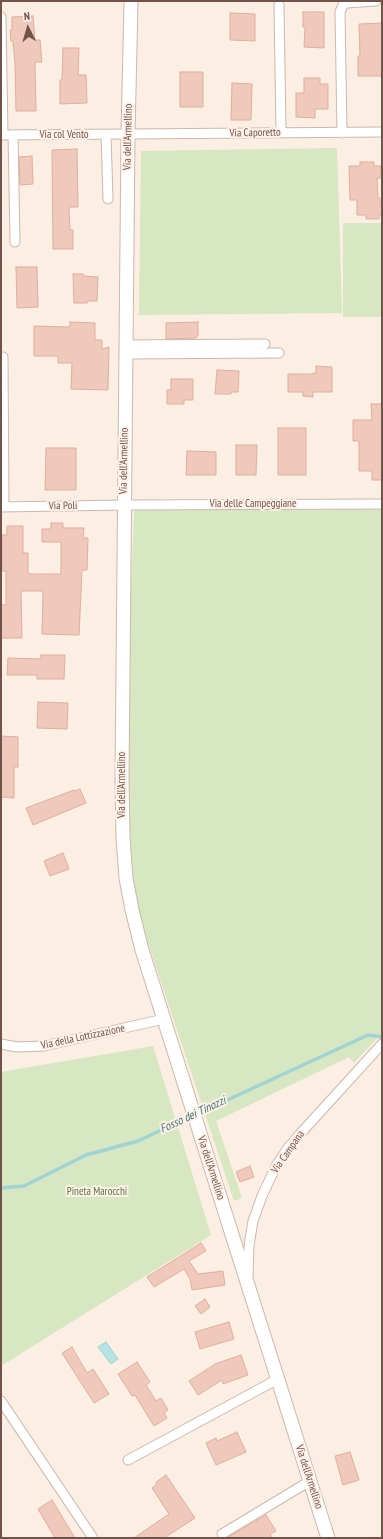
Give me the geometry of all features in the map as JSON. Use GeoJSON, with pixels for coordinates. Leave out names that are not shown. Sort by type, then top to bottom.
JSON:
{"type":"FeatureCollection","features":[{"type":"Feature","properties":{"kind":"street","name":"Via dell'Armellino"},"geometry":{"type":"LineString","coordinates":[[131,1],[128,135],[122,777],[124,853],[128,888],[135,923],[189,1102],[328,1538]]}},
{"type":"Feature","properties":{"kind":"street"},"geometry":{"type":"LineString","coordinates":[[342,133],[341,8],[346,3],[351,2],[376,1]]}},
{"type":"Feature","properties":{"kind":"street"},"geometry":{"type":"LineString","coordinates":[[279,5],[281,133]]}},
{"type":"Feature","properties":{"kind":"street"},"geometry":{"type":"LineString","coordinates":[[1,17],[2,135]]}},
{"type":"Feature","properties":{"kind":"street","name":"Via Caporetto"},"geometry":{"type":"LineString","coordinates":[[128,135],[382,132]]}},
{"type":"Feature","properties":{"kind":"street","name":"Via col Vento"},"geometry":{"type":"LineString","coordinates":[[2,135],[128,135]]}},
{"type":"Feature","properties":{"kind":"street"},"geometry":{"type":"LineString","coordinates":[[13,135],[15,242]]}},
{"type":"Feature","properties":{"kind":"street"},"geometry":{"type":"LineString","coordinates":[[106,135],[108,199]]}},
{"type":"Feature","properties":{"kind":"street"},"geometry":{"type":"LineString","coordinates":[[126,350],[265,344]]}},
{"type":"Feature","properties":{"kind":"street"},"geometry":{"type":"LineString","coordinates":[[126,350],[279,353]]}},
{"type":"Feature","properties":{"kind":"street"},"geometry":{"type":"LineString","coordinates":[[2,507],[3,357]]}},
{"type":"Feature","properties":{"kind":"street","name":"Via delle Campeggiane"},"geometry":{"type":"LineString","coordinates":[[124,505],[382,504]]}},
{"type":"Feature","properties":{"kind":"street","name":"Via Poli"},"geometry":{"type":"LineString","coordinates":[[2,507],[124,505]]}},
{"type":"Feature","properties":{"kind":"street","name":"Via della Lottizzazione"},"geometry":{"type":"LineString","coordinates":[[1,1044],[17,1047],[44,1046],[164,1019]]}},
{"type":"Feature","properties":{"kind":"street","name":"Via Campana"},"geometry":{"type":"LineString","coordinates":[[248,1285],[249,1245],[252,1227],[259,1204],[272,1175],[286,1151],[300,1134],[380,1046]]}},
{"type":"Feature","properties":{"kind":"street"},"geometry":{"type":"LineString","coordinates":[[128,1460],[278,1379]]}},
{"type":"Feature","properties":{"kind":"street"},"geometry":{"type":"LineString","coordinates":[[1,1401],[93,1538]]}},
{"type":"Feature","properties":{"kind":"street"},"geometry":{"type":"LineString","coordinates":[[222,1534],[310,1481]]}},
{"type":"Feature","properties":{"kind":"green space"},"geometry":{"type":"Polygon","coordinates":[[[337,148],[342,313],[139,315],[141,151],[337,148]]]}},
{"type":"Feature","properties":{"kind":"green space"},"geometry":{"type":"Polygon","coordinates":[[[343,223],[382,223],[382,317],[343,317],[343,223]]]}},
{"type":"Feature","properties":{"kind":"green space"},"geometry":{"type":"Polygon","coordinates":[[[382,508],[382,1033],[354,1063],[349,1057],[216,1121],[242,1198],[234,1201],[135,904],[123,809],[134,510],[382,508]]]}},
{"type":"Feature","properties":{"kind":"green space","name":"Pineta Marocchi"},"geometry":{"type":"Polygon","coordinates":[[[153,1046],[211,1235],[1,1366],[1,1072],[153,1046]]]}},
{"type":"Feature","properties":{"kind":"water"},"geometry":{"type":"Polygon","coordinates":[[[106,1342],[118,1359],[111,1364],[98,1347],[106,1342]]]}},
{"type":"Feature","properties":{"kind":"building"},"geometry":{"type":"Polygon","coordinates":[[[303,12],[324,12],[324,48],[304,47],[305,27],[303,27],[303,12]]]}},
{"type":"Feature","properties":{"kind":"building"},"geometry":{"type":"Polygon","coordinates":[[[230,13],[255,14],[255,41],[230,40],[230,13]]]}},
{"type":"Feature","properties":{"kind":"building"},"geometry":{"type":"Polygon","coordinates":[[[33,16],[35,40],[40,40],[42,62],[35,62],[36,111],[16,111],[15,64],[13,41],[11,41],[10,30],[12,30],[12,17],[33,16]]]}},
{"type":"Feature","properties":{"kind":"building"},"geometry":{"type":"Polygon","coordinates":[[[382,23],[382,76],[358,76],[358,56],[360,56],[359,24],[382,23]]]}},
{"type":"Feature","properties":{"kind":"building"},"geometry":{"type":"Polygon","coordinates":[[[63,48],[79,48],[78,75],[86,75],[87,103],[60,104],[60,80],[62,80],[63,48]]]}},
{"type":"Feature","properties":{"kind":"building"},"geometry":{"type":"Polygon","coordinates":[[[180,72],[203,72],[203,107],[180,107],[180,72]]]}},
{"type":"Feature","properties":{"kind":"building"},"geometry":{"type":"Polygon","coordinates":[[[304,78],[320,78],[320,84],[328,84],[328,109],[315,109],[315,118],[296,117],[296,93],[304,93],[304,78]]]}},
{"type":"Feature","properties":{"kind":"building"},"geometry":{"type":"Polygon","coordinates":[[[232,83],[252,84],[251,120],[231,120],[232,83]]]}},
{"type":"Feature","properties":{"kind":"building"},"geometry":{"type":"Polygon","coordinates":[[[77,149],[78,207],[69,207],[70,230],[73,230],[73,249],[53,249],[52,150],[77,149]]]}},
{"type":"Feature","properties":{"kind":"building"},"geometry":{"type":"Polygon","coordinates":[[[32,156],[33,184],[20,185],[19,157],[32,156]]]}},
{"type":"Feature","properties":{"kind":"building"},"geometry":{"type":"Polygon","coordinates":[[[360,162],[374,162],[374,166],[381,166],[381,178],[377,178],[378,198],[380,198],[380,204],[382,204],[382,215],[379,215],[379,219],[366,219],[366,215],[357,215],[357,200],[350,200],[349,166],[360,166],[360,162]]]}},
{"type":"Feature","properties":{"kind":"building"},"geometry":{"type":"Polygon","coordinates":[[[16,267],[37,267],[38,307],[17,308],[16,267]]]}},
{"type":"Feature","properties":{"kind":"building"},"geometry":{"type":"Polygon","coordinates":[[[73,274],[98,277],[97,301],[74,303],[73,274]]]}},
{"type":"Feature","properties":{"kind":"building"},"geometry":{"type":"Polygon","coordinates":[[[70,322],[95,323],[95,340],[102,340],[102,349],[109,347],[108,390],[71,389],[72,363],[58,363],[58,356],[34,356],[34,326],[70,327],[70,322]]]}},
{"type":"Feature","properties":{"kind":"building"},"geometry":{"type":"Polygon","coordinates":[[[198,322],[198,336],[196,336],[196,338],[166,339],[166,323],[198,322]]]}},
{"type":"Feature","properties":{"kind":"building"},"geometry":{"type":"Polygon","coordinates":[[[316,366],[332,367],[332,392],[313,392],[313,397],[303,396],[303,392],[288,392],[288,374],[313,374],[316,373],[316,366]]]}},
{"type":"Feature","properties":{"kind":"building"},"geometry":{"type":"Polygon","coordinates":[[[217,370],[239,371],[238,392],[231,392],[231,394],[215,394],[217,370]]]}},
{"type":"Feature","properties":{"kind":"building"},"geometry":{"type":"Polygon","coordinates":[[[171,379],[193,379],[193,400],[184,400],[184,404],[167,404],[167,390],[171,390],[171,379]]]}},
{"type":"Feature","properties":{"kind":"building"},"geometry":{"type":"Polygon","coordinates":[[[371,404],[382,404],[382,480],[372,480],[372,471],[359,471],[359,441],[353,441],[353,420],[372,420],[371,404]]]}},
{"type":"Feature","properties":{"kind":"building"},"geometry":{"type":"Polygon","coordinates":[[[278,428],[306,428],[306,475],[278,475],[278,428]]]}},
{"type":"Feature","properties":{"kind":"building"},"geometry":{"type":"Polygon","coordinates":[[[236,445],[257,445],[256,475],[236,475],[236,445]]]}},
{"type":"Feature","properties":{"kind":"building"},"geometry":{"type":"Polygon","coordinates":[[[46,448],[76,448],[76,490],[45,490],[46,448]]]}},
{"type":"Feature","properties":{"kind":"building"},"geometry":{"type":"Polygon","coordinates":[[[187,451],[216,452],[216,475],[186,475],[187,451]]]}},
{"type":"Feature","properties":{"kind":"building"},"geometry":{"type":"Polygon","coordinates":[[[51,523],[63,523],[63,528],[84,528],[83,538],[88,538],[87,570],[82,570],[79,635],[42,634],[43,591],[21,591],[22,638],[1,638],[1,605],[6,605],[6,571],[2,571],[2,535],[7,535],[7,526],[23,526],[23,553],[28,553],[28,574],[61,574],[61,542],[42,542],[42,529],[51,529],[51,523]]]}},
{"type":"Feature","properties":{"kind":"building"},"geometry":{"type":"Polygon","coordinates":[[[41,655],[65,655],[64,679],[37,679],[37,675],[7,675],[8,658],[41,659],[41,655]]]}},
{"type":"Feature","properties":{"kind":"building"},"geometry":{"type":"Polygon","coordinates":[[[38,702],[68,703],[67,729],[37,728],[38,702]]]}},
{"type":"Feature","properties":{"kind":"building"},"geometry":{"type":"Polygon","coordinates":[[[1,736],[18,737],[18,767],[14,767],[14,798],[1,797],[1,736]]]}},
{"type":"Feature","properties":{"kind":"building"},"geometry":{"type":"Polygon","coordinates":[[[80,789],[86,803],[33,825],[26,808],[80,789]]]}},
{"type":"Feature","properties":{"kind":"building"},"geometry":{"type":"Polygon","coordinates":[[[63,853],[69,869],[50,876],[44,861],[63,853]]]}},
{"type":"Feature","properties":{"kind":"building"},"geometry":{"type":"Polygon","coordinates":[[[250,1166],[254,1177],[240,1182],[236,1172],[250,1166]]]}},
{"type":"Feature","properties":{"kind":"building"},"geometry":{"type":"Polygon","coordinates":[[[201,1243],[206,1251],[189,1261],[198,1274],[223,1271],[225,1285],[192,1290],[190,1279],[184,1269],[154,1287],[147,1277],[201,1243]]]}},
{"type":"Feature","properties":{"kind":"building"},"geometry":{"type":"Polygon","coordinates":[[[205,1299],[210,1307],[201,1314],[195,1306],[205,1299]]]}},
{"type":"Feature","properties":{"kind":"building"},"geometry":{"type":"Polygon","coordinates":[[[229,1322],[234,1339],[200,1349],[195,1332],[229,1322]]]}},
{"type":"Feature","properties":{"kind":"building"},"geometry":{"type":"Polygon","coordinates":[[[72,1347],[87,1373],[93,1369],[109,1394],[94,1403],[62,1353],[72,1347]]]}},
{"type":"Feature","properties":{"kind":"building"},"geometry":{"type":"Polygon","coordinates":[[[241,1355],[248,1375],[223,1384],[222,1380],[198,1395],[189,1381],[215,1364],[241,1355]]]}},
{"type":"Feature","properties":{"kind":"building"},"geometry":{"type":"Polygon","coordinates":[[[137,1362],[150,1382],[146,1385],[156,1401],[161,1398],[168,1410],[164,1413],[167,1418],[154,1426],[135,1395],[132,1396],[118,1374],[137,1362]]]}},
{"type":"Feature","properties":{"kind":"building"},"geometry":{"type":"Polygon","coordinates":[[[237,1432],[246,1452],[216,1465],[206,1443],[216,1438],[217,1441],[237,1432]]]}},
{"type":"Feature","properties":{"kind":"building"},"geometry":{"type":"Polygon","coordinates":[[[350,1452],[359,1480],[343,1485],[335,1456],[350,1452]]]}},
{"type":"Feature","properties":{"kind":"building"},"geometry":{"type":"Polygon","coordinates":[[[166,1475],[195,1518],[164,1538],[134,1538],[169,1514],[152,1488],[157,1484],[156,1482],[166,1475]]]}},
{"type":"Feature","properties":{"kind":"building"},"geometry":{"type":"Polygon","coordinates":[[[52,1500],[75,1538],[55,1538],[38,1509],[52,1500]]]}},
{"type":"Feature","properties":{"kind":"building"},"geometry":{"type":"Polygon","coordinates":[[[266,1515],[276,1531],[270,1534],[272,1538],[227,1538],[266,1515]]]}},
{"type":"Feature","properties":{"kind":"waterway","name":"Fosso dei Tinozzi"},"geometry":{"type":"LineString","coordinates":[[197,1114],[368,1035],[382,1037]]}},
{"type":"Feature","properties":{"kind":"waterway","name":"Fosso dei Tinozzi"},"geometry":{"type":"LineString","coordinates":[[1,1188],[24,1186],[86,1155],[138,1141],[191,1116]]}}]}
